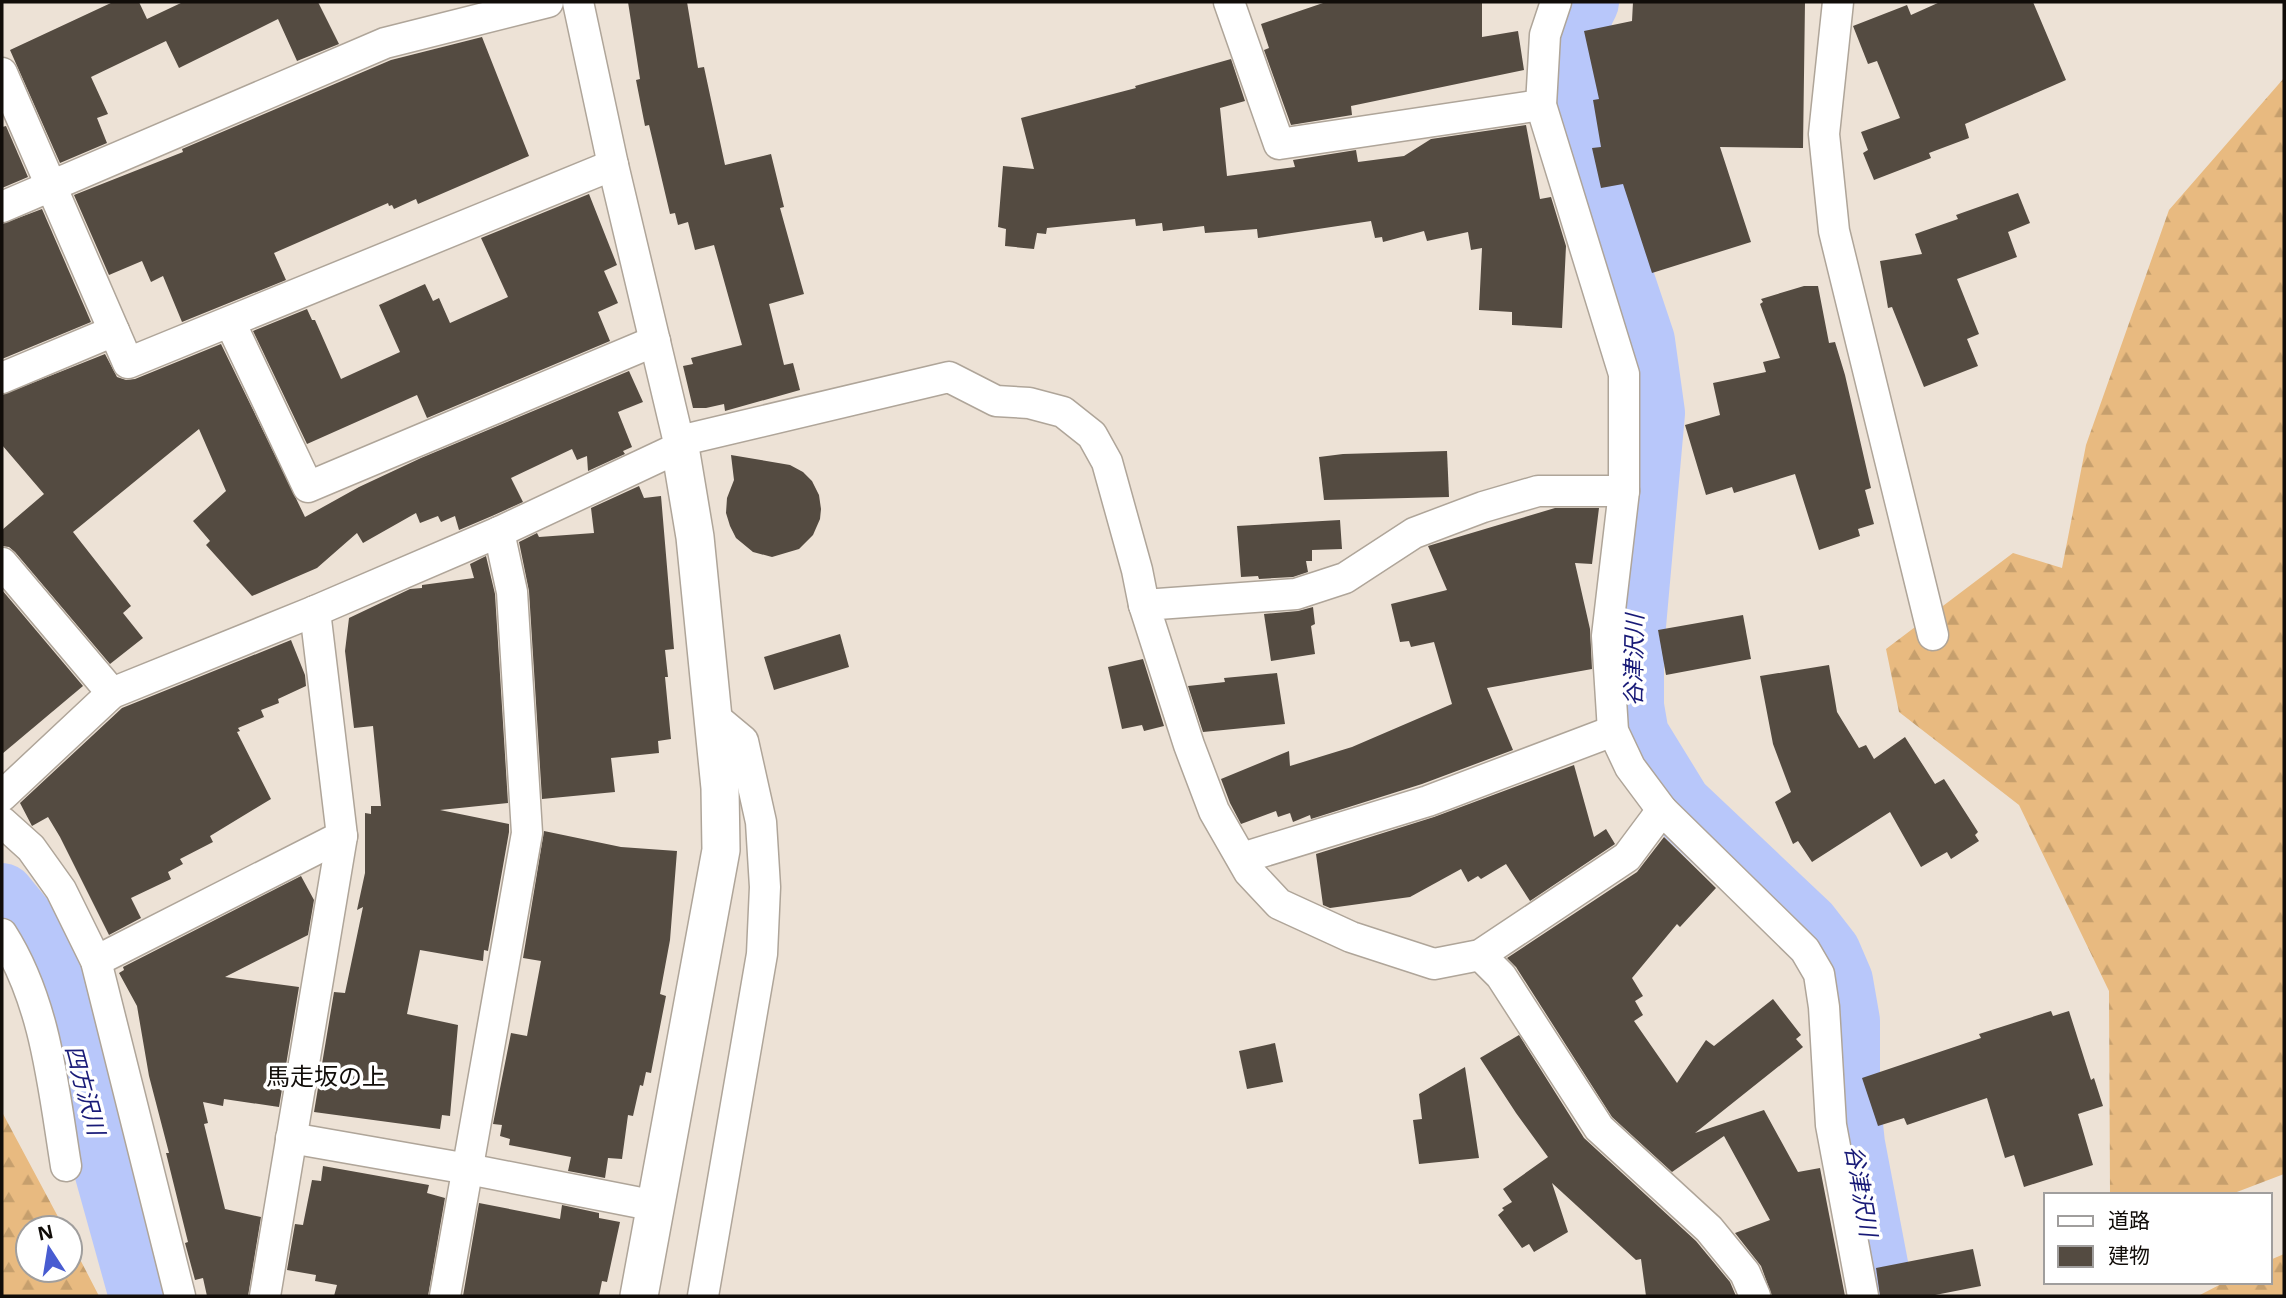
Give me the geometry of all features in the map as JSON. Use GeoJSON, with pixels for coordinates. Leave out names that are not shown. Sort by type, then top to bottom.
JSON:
{"type":"FeatureCollection","features":[{"type":"Feature","properties":{"kind":"street"},"geometry":{"type":"LineString","coordinates":[[2,207],[385,43],[548,2]]}},
{"type":"Feature","properties":{"kind":"street"},"geometry":{"type":"LineString","coordinates":[[578,2],[612,165],[679,444],[695,537],[720,788],[720,850],[639,1296]]}},
{"type":"Feature","properties":{"kind":"street"},"geometry":{"type":"LineString","coordinates":[[1229,2],[1279,144],[1541,105]]}},
{"type":"Feature","properties":{"kind":"street"},"geometry":{"type":"LineString","coordinates":[[1556,2],[1545,34],[1541,105],[1624,374],[1624,491],[1606,636],[1613,731],[1630,767],[1662,810],[1805,950],[1819,974],[1824,1007],[1831,1125],[1863,1296]]}},
{"type":"Feature","properties":{"kind":"street"},"geometry":{"type":"LineString","coordinates":[[1838,2],[1824,134],[1834,231],[1933,635]]}},
{"type":"Feature","properties":{"kind":"street"},"geometry":{"type":"LineString","coordinates":[[2,73],[128,363],[612,165]]}},
{"type":"Feature","properties":{"kind":"street"},"geometry":{"type":"LineString","coordinates":[[230,322],[308,488],[655,341]]}},
{"type":"Feature","properties":{"kind":"street"},"geometry":{"type":"LineString","coordinates":[[2,378],[114,331]]}},
{"type":"Feature","properties":{"kind":"street"},"geometry":{"type":"LineString","coordinates":[[2,796],[112,693],[315,611],[499,532],[679,444],[948,377],[996,401],[1029,404],[1063,412],[1092,435],[1107,462],[1138,570],[1144,605],[1189,745],[1214,810],[1249,872],[1279,904],[1351,937],[1434,964],[1480,955],[1627,857],[1662,810]]}},
{"type":"Feature","properties":{"kind":"street"},"geometry":{"type":"LineString","coordinates":[[1144,605],[1296,594],[1345,579],[1414,533],[1483,507],[1538,491],[1624,491]]}},
{"type":"Feature","properties":{"kind":"street"},"geometry":{"type":"LineString","coordinates":[[446,1296],[527,833],[512,592],[499,532]]}},
{"type":"Feature","properties":{"kind":"street"},"geometry":{"type":"LineString","coordinates":[[2,563],[112,693]]}},
{"type":"Feature","properties":{"kind":"street"},"geometry":{"type":"LineString","coordinates":[[265,1296],[342,836],[315,611]]}},
{"type":"Feature","properties":{"kind":"street"},"geometry":{"type":"LineString","coordinates":[[703,1296],[762,954],[765,887],[761,822],[743,741],[713,716]]}},
{"type":"Feature","properties":{"kind":"street"},"geometry":{"type":"LineString","coordinates":[[1242,858],[1428,801],[1613,731]]}},
{"type":"Feature","properties":{"kind":"street"},"geometry":{"type":"LineString","coordinates":[[2,822],[31,848],[61,890],[96,961],[180,1296]]}},
{"type":"Feature","properties":{"kind":"street"},"geometry":{"type":"LineString","coordinates":[[96,961],[342,836]]}},
{"type":"Feature","properties":{"kind":"street"},"geometry":{"type":"LineString","coordinates":[[2,934],[18,959],[37,1009],[66,1166]]}},
{"type":"Feature","properties":{"kind":"street"},"geometry":{"type":"LineString","coordinates":[[1480,955],[1502,976],[1599,1128],[1709,1229],[1745,1273],[1755,1296]]}},
{"type":"Feature","properties":{"kind":"street"},"geometry":{"type":"LineString","coordinates":[[291,1138],[656,1206]]}},
{"type":"Feature","properties":{"kind":"green space"},"geometry":{"type":"Polygon","coordinates":[[[2284,78],[2284,1174],[2234,1193],[2110,1193],[2109,991],[2019,805],[1899,712],[1886,649],[2013,553],[2062,568],[2086,445],[2169,210],[2284,78]]]}},
{"type":"Feature","properties":{"kind":"green space"},"geometry":{"type":"Polygon","coordinates":[[[2,1112],[57,1214],[14,1214],[14,1284],[84,1284],[84,1267],[99,1296],[2,1296],[2,1112]]]}},
{"type":"Feature","properties":{"kind":"green space"},"geometry":{"type":"Polygon","coordinates":[[[2284,1254],[2284,1296],[2198,1296],[2221,1284],[2272,1284],[2272,1259],[2284,1254]]]}},
{"type":"Feature","properties":{"kind":"building"},"geometry":{"type":"Polygon","coordinates":[[[113,2],[139,2],[147,19],[183,2],[318,2],[339,44],[297,61],[278,19],[179,68],[166,41],[91,77],[108,114],[97,118],[107,143],[60,163],[10,50],[113,2]]]}},
{"type":"Feature","properties":{"kind":"building"},"geometry":{"type":"Polygon","coordinates":[[[628,2],[687,2],[698,68],[704,67],[725,165],[771,154],[784,207],[780,208],[804,294],[769,304],[784,365],[793,363],[800,390],[725,411],[724,404],[693,408],[683,366],[693,364],[691,358],[742,345],[714,245],[695,250],[688,222],[678,225],[675,213],[670,214],[649,125],[645,126],[636,80],[640,79],[628,2]]]}},
{"type":"Feature","properties":{"kind":"building"},"geometry":{"type":"Polygon","coordinates":[[[1326,2],[1482,2],[1482,37],[1518,31],[1524,70],[1351,106],[1352,115],[1291,125],[1264,50],[1269,48],[1261,24],[1326,2]]]}},
{"type":"Feature","properties":{"kind":"building"},"geometry":{"type":"Polygon","coordinates":[[[1633,2],[1805,2],[1803,148],[1720,147],[1751,242],[1652,273],[1623,184],[1601,188],[1592,148],[1601,147],[1593,100],[1599,99],[1584,31],[1632,21],[1633,2]]]}},
{"type":"Feature","properties":{"kind":"building"},"geometry":{"type":"Polygon","coordinates":[[[1940,2],[2033,2],[2066,80],[1965,124],[1969,138],[1929,153],[1931,158],[1874,180],[1863,153],[1868,150],[1861,132],[1900,118],[1877,61],[1868,64],[1853,26],[1907,5],[1911,15],[1940,2]]]}},
{"type":"Feature","properties":{"kind":"building"},"geometry":{"type":"Polygon","coordinates":[[[482,37],[529,156],[418,204],[416,199],[394,209],[388,203],[274,253],[286,280],[182,322],[163,276],[151,282],[142,261],[109,275],[74,195],[183,152],[182,149],[391,60],[482,37]]]}},
{"type":"Feature","properties":{"kind":"building"},"geometry":{"type":"Polygon","coordinates":[[[1231,59],[1245,101],[1220,108],[1227,176],[1295,167],[1293,160],[1356,150],[1358,162],[1404,156],[1431,139],[1526,125],[1540,199],[1551,197],[1566,246],[1562,328],[1512,325],[1512,312],[1479,310],[1482,248],[1471,250],[1468,232],[1427,241],[1424,231],[1383,242],[1382,237],[1375,238],[1371,221],[1258,238],[1257,229],[1205,233],[1204,226],[1163,231],[1162,223],[1136,226],[1135,219],[1047,228],[1046,234],[1037,233],[1034,249],[1005,246],[1006,229],[998,227],[1003,166],[1034,169],[1021,118],[1136,88],[1135,86],[1231,59]]]}},
{"type":"Feature","properties":{"kind":"building"},"geometry":{"type":"Polygon","coordinates":[[[6,126],[28,177],[2,188],[2,127],[6,126]]]}},
{"type":"Feature","properties":{"kind":"building"},"geometry":{"type":"Polygon","coordinates":[[[2018,193],[2030,223],[2008,232],[2017,257],[1957,279],[1979,334],[1967,339],[1978,366],[1924,387],[1892,307],[1888,308],[1880,261],[1922,254],[1915,234],[1958,219],[1956,215],[2018,193]]]}},
{"type":"Feature","properties":{"kind":"building"},"geometry":{"type":"Polygon","coordinates":[[[589,194],[617,265],[604,271],[618,303],[598,312],[610,341],[427,418],[417,395],[307,444],[253,331],[307,309],[312,320],[315,320],[341,379],[400,352],[379,305],[425,284],[433,301],[439,298],[450,323],[508,297],[481,238],[589,194]]]}},
{"type":"Feature","properties":{"kind":"building"},"geometry":{"type":"Polygon","coordinates":[[[42,209],[91,322],[2,359],[2,224],[42,209]]]}},
{"type":"Feature","properties":{"kind":"building"},"geometry":{"type":"Polygon","coordinates":[[[1804,286],[1818,286],[1829,343],[1835,342],[1845,375],[1871,488],[1865,490],[1874,524],[1858,529],[1860,536],[1819,550],[1795,474],[1734,493],[1732,487],[1706,495],[1685,425],[1720,415],[1713,383],[1766,372],[1763,362],[1780,358],[1760,304],[1763,302],[1761,299],[1804,286]]]}},
{"type":"Feature","properties":{"kind":"building"},"geometry":{"type":"Polygon","coordinates":[[[221,344],[305,517],[359,487],[421,458],[629,371],[643,402],[618,412],[632,447],[623,451],[625,454],[588,471],[587,456],[577,460],[572,449],[511,478],[523,502],[459,530],[455,516],[441,522],[438,516],[420,523],[416,513],[363,543],[357,533],[317,568],[252,596],[206,545],[210,541],[193,521],[226,491],[199,429],[73,532],[131,606],[123,613],[143,638],[110,664],[15,552],[2,546],[2,530],[44,494],[2,445],[2,395],[105,354],[117,377],[126,380],[135,379],[221,344]]]}},
{"type":"Feature","properties":{"kind":"building"},"geometry":{"type":"Polygon","coordinates":[[[1447,451],[1449,497],[1324,500],[1319,457],[1447,451]]]}},
{"type":"Feature","properties":{"kind":"building"},"geometry":{"type":"Polygon","coordinates":[[[731,455],[790,465],[812,481],[819,495],[820,519],[813,535],[799,549],[772,557],[753,552],[736,538],[726,513],[727,498],[734,480],[731,455]]]}},
{"type":"Feature","properties":{"kind":"building"},"geometry":{"type":"Polygon","coordinates":[[[639,486],[644,498],[661,496],[674,649],[665,650],[671,739],[658,741],[659,753],[611,758],[615,792],[542,799],[529,591],[519,542],[537,533],[539,537],[594,533],[591,508],[639,486]]]}},
{"type":"Feature","properties":{"kind":"building"},"geometry":{"type":"Polygon","coordinates":[[[1555,508],[1599,508],[1592,564],[1575,563],[1590,629],[1592,669],[1487,688],[1513,750],[1422,784],[1311,819],[1310,815],[1293,822],[1290,813],[1278,817],[1276,811],[1241,824],[1221,779],[1289,751],[1290,766],[1352,747],[1452,704],[1434,642],[1411,647],[1409,641],[1400,642],[1391,604],[1447,590],[1428,546],[1555,508]]]}},
{"type":"Feature","properties":{"kind":"building"},"geometry":{"type":"Polygon","coordinates":[[[1340,520],[1342,549],[1312,550],[1312,561],[1306,561],[1308,572],[1293,577],[1241,577],[1237,526],[1340,520]]]}},
{"type":"Feature","properties":{"kind":"building"},"geometry":{"type":"Polygon","coordinates":[[[486,556],[495,594],[508,803],[440,810],[509,824],[509,832],[488,951],[484,950],[483,961],[420,950],[407,1014],[458,1025],[450,1116],[442,1115],[440,1129],[314,1112],[334,992],[345,993],[363,907],[357,910],[365,873],[365,813],[371,814],[371,806],[381,806],[373,726],[354,728],[345,651],[349,618],[410,589],[422,588],[422,585],[474,578],[470,564],[486,556]]]}},
{"type":"Feature","properties":{"kind":"building"},"geometry":{"type":"Polygon","coordinates":[[[2,590],[83,686],[2,754],[2,590]]]}},
{"type":"Feature","properties":{"kind":"building"},"geometry":{"type":"Polygon","coordinates":[[[1313,607],[1315,624],[1311,626],[1315,654],[1271,661],[1264,614],[1313,607]]]}},
{"type":"Feature","properties":{"kind":"building"},"geometry":{"type":"Polygon","coordinates":[[[1743,615],[1751,659],[1666,675],[1658,630],[1743,615]]]}},
{"type":"Feature","properties":{"kind":"building"},"geometry":{"type":"Polygon","coordinates":[[[840,634],[849,667],[774,690],[764,657],[840,634]]]}},
{"type":"Feature","properties":{"kind":"building"},"geometry":{"type":"Polygon","coordinates":[[[291,640],[305,675],[306,686],[278,699],[279,703],[261,710],[264,717],[238,728],[240,731],[237,732],[271,799],[210,836],[213,842],[180,859],[183,864],[168,872],[171,879],[131,898],[141,918],[109,935],[48,817],[32,826],[20,803],[122,708],[291,640]]]}},
{"type":"Feature","properties":{"kind":"building"},"geometry":{"type":"Polygon","coordinates":[[[1143,659],[1164,726],[1144,731],[1142,725],[1122,729],[1108,667],[1143,659]]]}},
{"type":"Feature","properties":{"kind":"building"},"geometry":{"type":"Polygon","coordinates":[[[1829,665],[1837,712],[1859,748],[1866,745],[1874,759],[1905,737],[1935,784],[1944,779],[1978,832],[1975,835],[1979,841],[1951,859],[1947,852],[1921,867],[1890,812],[1812,862],[1798,841],[1793,844],[1775,802],[1791,792],[1773,744],[1760,676],[1829,665]]]}},
{"type":"Feature","properties":{"kind":"building"},"geometry":{"type":"Polygon","coordinates":[[[1277,673],[1285,724],[1203,732],[1188,686],[1225,682],[1224,678],[1277,673]]]}},
{"type":"Feature","properties":{"kind":"building"},"geometry":{"type":"Polygon","coordinates":[[[1574,765],[1594,837],[1606,829],[1615,844],[1530,901],[1506,864],[1481,879],[1478,876],[1468,882],[1461,869],[1410,897],[1330,908],[1323,905],[1316,854],[1434,817],[1574,765]]]}},
{"type":"Feature","properties":{"kind":"building"},"geometry":{"type":"Polygon","coordinates":[[[544,831],[621,847],[677,851],[670,940],[660,994],[666,996],[651,1073],[646,1072],[643,1086],[640,1085],[633,1116],[628,1115],[622,1159],[608,1158],[605,1178],[568,1171],[571,1157],[509,1145],[510,1139],[500,1136],[502,1125],[493,1124],[511,1033],[527,1036],[541,961],[523,958],[544,831]]]}},
{"type":"Feature","properties":{"kind":"building"},"geometry":{"type":"Polygon","coordinates":[[[1664,837],[1716,888],[1680,927],[1677,924],[1632,978],[1643,996],[1635,1001],[1643,1015],[1634,1021],[1677,1083],[1706,1040],[1714,1046],[1773,999],[1801,1035],[1796,1039],[1803,1047],[1695,1133],[1764,1110],[1798,1172],[1820,1168],[1845,1296],[1772,1296],[1761,1266],[1735,1233],[1770,1220],[1724,1136],[1672,1172],[1612,1117],[1516,967],[1507,958],[1637,872],[1664,837]]]}},
{"type":"Feature","properties":{"kind":"building"},"geometry":{"type":"Polygon","coordinates":[[[301,876],[314,900],[308,935],[225,977],[299,987],[279,1107],[224,1099],[223,1106],[203,1102],[208,1123],[204,1124],[225,1209],[261,1217],[248,1296],[207,1296],[203,1278],[195,1280],[185,1243],[188,1242],[149,1076],[137,1006],[119,973],[124,970],[123,967],[301,876]]]}},
{"type":"Feature","properties":{"kind":"building"},"geometry":{"type":"Polygon","coordinates":[[[2051,1011],[2053,1016],[2069,1011],[2091,1080],[2094,1078],[2103,1106],[2078,1114],[2093,1165],[2024,1187],[2014,1155],[2005,1158],[1987,1098],[1907,1125],[1904,1118],[1878,1126],[1862,1078],[1981,1038],[1979,1034],[2051,1011]]]}},
{"type":"Feature","properties":{"kind":"building"},"geometry":{"type":"Polygon","coordinates":[[[1519,1035],[1584,1138],[1696,1241],[1730,1282],[1736,1296],[1646,1296],[1641,1259],[1636,1260],[1552,1183],[1568,1232],[1534,1252],[1529,1244],[1522,1248],[1498,1215],[1504,1210],[1502,1208],[1512,1202],[1503,1189],[1548,1157],[1480,1058],[1519,1035]]]}},
{"type":"Feature","properties":{"kind":"building"},"geometry":{"type":"Polygon","coordinates":[[[1275,1043],[1283,1082],[1247,1089],[1239,1051],[1275,1043]]]}},
{"type":"Feature","properties":{"kind":"building"},"geometry":{"type":"Polygon","coordinates":[[[1465,1067],[1479,1158],[1419,1164],[1413,1120],[1422,1119],[1419,1094],[1465,1067]]]}},
{"type":"Feature","properties":{"kind":"building"},"geometry":{"type":"Polygon","coordinates":[[[323,1166],[429,1185],[427,1193],[445,1198],[428,1296],[334,1296],[337,1285],[315,1281],[316,1275],[287,1270],[295,1224],[303,1225],[312,1180],[321,1181],[323,1166]]]}},
{"type":"Feature","properties":{"kind":"building"},"geometry":{"type":"Polygon","coordinates":[[[479,1203],[560,1219],[562,1205],[599,1213],[599,1218],[620,1222],[607,1282],[602,1281],[599,1296],[463,1296],[479,1203]]]}},
{"type":"Feature","properties":{"kind":"building"},"geometry":{"type":"Polygon","coordinates":[[[1973,1249],[1981,1286],[1930,1296],[1880,1296],[1876,1268],[1973,1249]]]}},
{"type":"Feature","properties":{"kind":"waterway","name":"谷津沢川"},"geometry":{"type":"LineString","coordinates":[[1586,2],[1569,55],[1568,103],[1578,150],[1642,341],[1652,413],[1631,648],[1631,706],[1636,735],[1679,805],[1807,926],[1828,953],[1840,981],[1847,1021],[1847,1097],[1852,1144],[1881,1296]]}},
{"type":"Feature","properties":{"kind":"waterway","name":"四方沢川"},"geometry":{"type":"LineString","coordinates":[[2,896],[25,924],[51,969],[142,1296]]}},
{"type":"Feature","properties":{"kind":"district","name":"馬走坂の上"},"geometry":{"type":"Point","coordinates":[326,1077]}}]}
